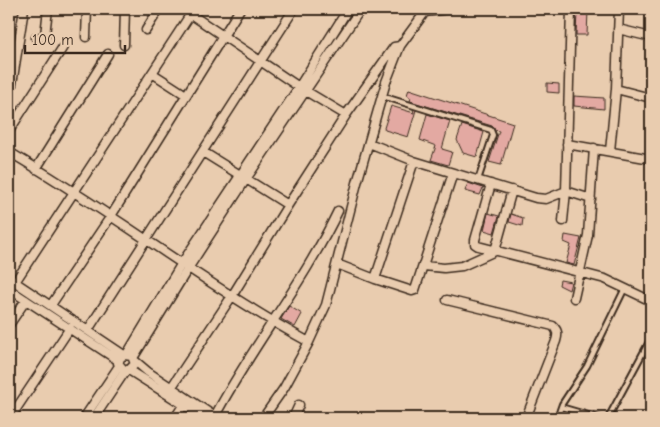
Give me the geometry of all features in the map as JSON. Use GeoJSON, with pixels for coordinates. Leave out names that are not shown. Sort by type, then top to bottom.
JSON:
{"type":"FeatureCollection","features":[{"type":"Feature","properties":{"kind":"street"},"geometry":{"type":"LineString","coordinates":[[9,103],[24,9]]}},
{"type":"Feature","properties":{"kind":"street"},"geometry":{"type":"LineString","coordinates":[[36,38],[45,35],[48,9]]}},
{"type":"Feature","properties":{"kind":"street"},"geometry":{"type":"LineString","coordinates":[[86,37],[87,9]]}},
{"type":"Feature","properties":{"kind":"street"},"geometry":{"type":"LineString","coordinates":[[124,46],[125,9]]}},
{"type":"Feature","properties":{"kind":"street"},"geometry":{"type":"LineString","coordinates":[[146,30],[159,9]]}},
{"type":"Feature","properties":{"kind":"street"},"geometry":{"type":"LineString","coordinates":[[184,9],[192,11],[222,36],[302,89],[346,115]]}},
{"type":"Feature","properties":{"kind":"street"},"geometry":{"type":"LineString","coordinates":[[51,305],[111,216],[240,9]]}},
{"type":"Feature","properties":{"kind":"street"},"geometry":{"type":"LineString","coordinates":[[88,330],[294,9]]}},
{"type":"Feature","properties":{"kind":"street"},"geometry":{"type":"LineString","coordinates":[[302,89],[348,9]]}},
{"type":"Feature","properties":{"kind":"street"},"geometry":{"type":"LineString","coordinates":[[94,418],[185,265],[302,89],[358,13],[358,9]]}},
{"type":"Feature","properties":{"kind":"street"},"geometry":{"type":"LineString","coordinates":[[263,418],[284,388],[309,342],[326,305],[357,183],[386,82],[400,46],[425,10],[449,9]]}},
{"type":"Feature","properties":{"kind":"street"},"geometry":{"type":"LineString","coordinates":[[562,221],[566,191],[571,9]]}},
{"type":"Feature","properties":{"kind":"street"},"geometry":{"type":"LineString","coordinates":[[610,151],[616,89],[619,9]]}},
{"type":"Feature","properties":{"kind":"street"},"geometry":{"type":"LineString","coordinates":[[192,11],[74,193],[12,280],[88,330],[126,362],[172,388],[205,418]]}},
{"type":"Feature","properties":{"kind":"street"},"geometry":{"type":"LineString","coordinates":[[618,29],[651,36]]}},
{"type":"Feature","properties":{"kind":"street"},"geometry":{"type":"LineString","coordinates":[[172,388],[346,115],[394,47],[400,46]]}},
{"type":"Feature","properties":{"kind":"street"},"geometry":{"type":"LineString","coordinates":[[9,131],[63,47]]}},
{"type":"Feature","properties":{"kind":"street"},"geometry":{"type":"LineString","coordinates":[[36,169],[108,54]]}},
{"type":"Feature","properties":{"kind":"street"},"geometry":{"type":"LineString","coordinates":[[152,73],[186,95]]}},
{"type":"Feature","properties":{"kind":"street"},"geometry":{"type":"LineString","coordinates":[[616,89],[651,98]]}},
{"type":"Feature","properties":{"kind":"street"},"geometry":{"type":"LineString","coordinates":[[369,143],[414,161],[541,199],[546,199],[566,191],[591,199]]}},
{"type":"Feature","properties":{"kind":"street"},"geometry":{"type":"LineString","coordinates":[[567,144],[651,159]]}},
{"type":"Feature","properties":{"kind":"street"},"geometry":{"type":"LineString","coordinates":[[574,298],[588,235],[594,148]]}},
{"type":"Feature","properties":{"kind":"street"},"geometry":{"type":"LineString","coordinates":[[9,152],[111,216],[272,322],[309,342]]}},
{"type":"Feature","properties":{"kind":"street"},"geometry":{"type":"LineString","coordinates":[[203,152],[288,205]]}},
{"type":"Feature","properties":{"kind":"street"},"geometry":{"type":"LineString","coordinates":[[375,279],[414,161]]}},
{"type":"Feature","properties":{"kind":"street"},"geometry":{"type":"LineString","coordinates":[[337,264],[375,279],[412,291],[415,290],[453,173]]}},
{"type":"Feature","properties":{"kind":"street"},"geometry":{"type":"LineString","coordinates":[[491,184],[475,244],[495,251],[605,279],[651,300]]}},
{"type":"Feature","properties":{"kind":"street"},"geometry":{"type":"LineString","coordinates":[[424,266],[454,268],[495,251],[512,190]]}},
{"type":"Feature","properties":{"kind":"street"},"geometry":{"type":"LineString","coordinates":[[9,288],[186,401],[216,418],[272,322],[311,262],[338,211]]}},
{"type":"Feature","properties":{"kind":"street"},"geometry":{"type":"LineString","coordinates":[[9,325],[26,300]]}},
{"type":"Feature","properties":{"kind":"street"},"geometry":{"type":"LineString","coordinates":[[447,300],[553,326],[556,329],[556,341],[526,418]]}},
{"type":"Feature","properties":{"kind":"street"},"geometry":{"type":"LineString","coordinates":[[10,418],[70,328]]}},
{"type":"Feature","properties":{"kind":"street"},"geometry":{"type":"LineString","coordinates":[[84,418],[126,362]]}},
{"type":"Feature","properties":{"kind":"street"},"geometry":{"type":"LineString","coordinates":[[175,418],[186,401]]}},
{"type":"Feature","properties":{"kind":"street"},"geometry":{"type":"LineString","coordinates":[[293,418],[299,405]]}},
{"type":"Feature","properties":{"kind":"lane"},"geometry":{"type":"LineString","coordinates":[[382,96],[491,130],[493,135],[478,180]]}},
{"type":"Feature","properties":{"kind":"lane"},"geometry":{"type":"LineString","coordinates":[[557,418],[561,407],[588,366],[624,288]]}},
{"type":"Feature","properties":{"kind":"lane"},"geometry":{"type":"LineString","coordinates":[[608,418],[651,338]]}},
{"type":"Feature","properties":{"kind":"lane"},"geometry":{"type":"LineString","coordinates":[[561,407],[599,418]]}},
{"type":"Feature","properties":{"kind":"building"},"geometry":{"type":"Polygon","coordinates":[[[577,11],[588,11],[587,35],[576,35],[577,11]]]}},
{"type":"Feature","properties":{"kind":"building"},"geometry":{"type":"Polygon","coordinates":[[[547,83],[559,84],[559,93],[547,92],[547,83]]]}},
{"type":"Feature","properties":{"kind":"building"},"geometry":{"type":"Polygon","coordinates":[[[409,89],[513,123],[501,165],[489,162],[499,131],[495,130],[492,126],[410,101],[411,98],[407,95],[409,89]]]}},
{"type":"Feature","properties":{"kind":"building"},"geometry":{"type":"Polygon","coordinates":[[[574,96],[604,98],[604,109],[574,106],[574,96]]]}},
{"type":"Feature","properties":{"kind":"building"},"geometry":{"type":"Polygon","coordinates":[[[391,106],[414,113],[413,109],[416,110],[408,137],[385,130],[391,106]]]}},
{"type":"Feature","properties":{"kind":"building"},"geometry":{"type":"Polygon","coordinates":[[[427,114],[450,121],[442,149],[452,152],[448,165],[431,160],[436,146],[420,140],[427,114]]]}},
{"type":"Feature","properties":{"kind":"building"},"geometry":{"type":"Polygon","coordinates":[[[462,125],[484,132],[477,157],[463,153],[457,140],[462,125]]]}},
{"type":"Feature","properties":{"kind":"building"},"geometry":{"type":"Polygon","coordinates":[[[468,183],[483,188],[480,195],[465,191],[468,183]]]}},
{"type":"Feature","properties":{"kind":"building"},"geometry":{"type":"Polygon","coordinates":[[[488,213],[499,216],[494,233],[484,230],[488,213]]]}},
{"type":"Feature","properties":{"kind":"building"},"geometry":{"type":"Polygon","coordinates":[[[511,214],[523,218],[522,226],[509,222],[511,214]]]}},
{"type":"Feature","properties":{"kind":"building"},"geometry":{"type":"Polygon","coordinates":[[[565,235],[581,238],[574,265],[566,263],[571,245],[564,242],[565,235]]]}},
{"type":"Feature","properties":{"kind":"building"},"geometry":{"type":"Polygon","coordinates":[[[560,280],[571,282],[569,290],[559,285],[560,280]]]}},
{"type":"Feature","properties":{"kind":"building"},"geometry":{"type":"Polygon","coordinates":[[[289,306],[302,314],[295,327],[281,319],[289,306]]]}}]}
